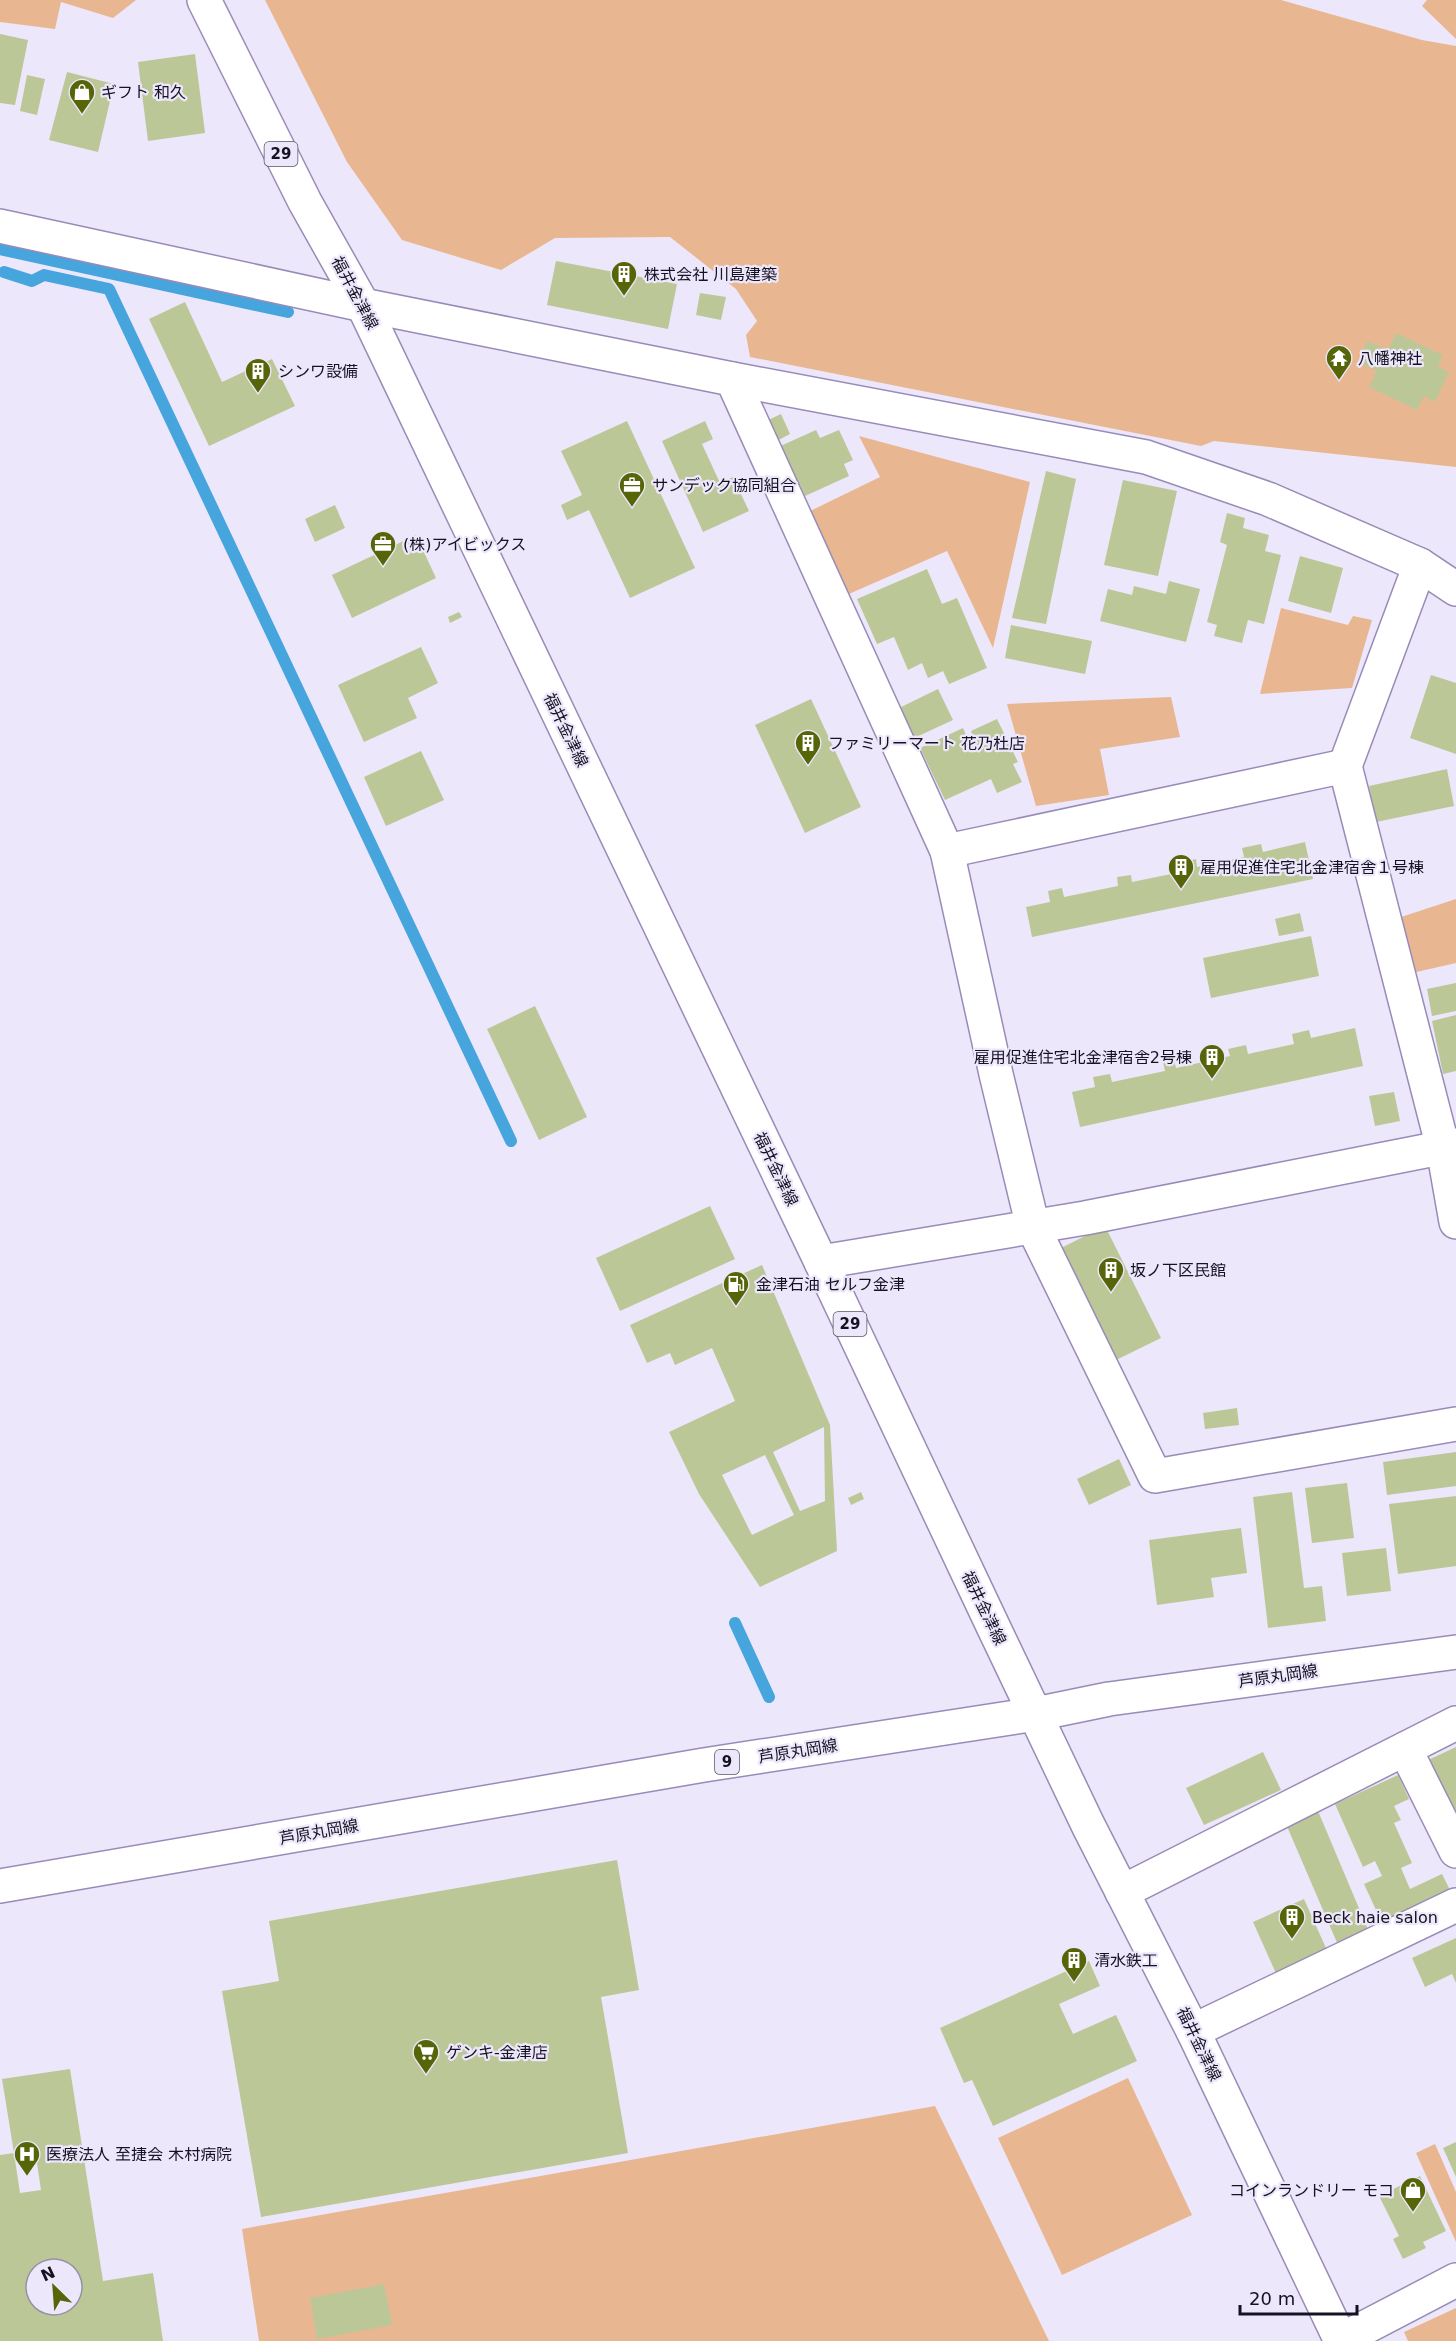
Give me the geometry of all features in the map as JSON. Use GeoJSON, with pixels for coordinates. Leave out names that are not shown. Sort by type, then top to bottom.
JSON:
{"type":"FeatureCollection","features":[{"type":"Feature","properties":{"kind":"street","name":"福井金津線"},"geometry":{"type":"LineString","coordinates":[[204,0],[305,202],[363,305],[1036,1714],[1122,1892],[1193,2031],[1341,2340]]}},
{"type":"Feature","properties":{"kind":"street"},"geometry":{"type":"LineString","coordinates":[[0,226],[363,305],[732,379],[1146,458],[1268,499],[1420,565],[1456,589]]}},
{"type":"Feature","properties":{"kind":"street"},"geometry":{"type":"LineString","coordinates":[[732,379],[947,851],[996,1074],[1033,1227],[1155,1476],[1456,1424]]}},
{"type":"Feature","properties":{"kind":"street"},"geometry":{"type":"LineString","coordinates":[[1420,565],[1345,766],[1449,1146],[1456,1221]]}},
{"type":"Feature","properties":{"kind":"street"},"geometry":{"type":"LineString","coordinates":[[947,851],[1345,766]]}},
{"type":"Feature","properties":{"kind":"street"},"geometry":{"type":"LineString","coordinates":[[821,1262],[1033,1227],[1449,1146]]}},
{"type":"Feature","properties":{"kind":"street","name":"芦原丸岡線"},"geometry":{"type":"LineString","coordinates":[[0,1886],[705,1765],[1036,1714],[1109,1699],[1456,1652]]}},
{"type":"Feature","properties":{"kind":"street"},"geometry":{"type":"LineString","coordinates":[[1122,1892],[1456,1723]]}},
{"type":"Feature","properties":{"kind":"street"},"geometry":{"type":"LineString","coordinates":[[1405,1749],[1456,1851]]}},
{"type":"Feature","properties":{"kind":"street"},"geometry":{"type":"LineString","coordinates":[[1193,2031],[1456,1905]]}},
{"type":"Feature","properties":{"kind":"street"},"geometry":{"type":"LineString","coordinates":[[1341,2340],[1456,2280]]}},
{"type":"Feature","properties":{"kind":"shaded area"},"geometry":{"type":"Polygon","coordinates":[[[0,0],[136,0],[113,18],[61,2],[55,29],[0,22],[0,0]]]}},
{"type":"Feature","properties":{"kind":"shaded area"},"geometry":{"type":"Polygon","coordinates":[[[265,0],[1281,0],[1422,40],[1456,46],[1456,467],[1214,441],[1201,446],[750,357],[746,335],[757,321],[736,289],[670,237],[555,238],[501,270],[402,240],[347,162],[265,0]]]}},
{"type":"Feature","properties":{"kind":"shaded area"},"geometry":{"type":"Polygon","coordinates":[[[1427,0],[1456,0],[1456,39],[1422,6],[1427,0]]]}},
{"type":"Feature","properties":{"kind":"shaded area"},"geometry":{"type":"Polygon","coordinates":[[[859,436],[1030,482],[993,648],[947,551],[842,597],[804,514],[880,477],[859,436]]]}},
{"type":"Feature","properties":{"kind":"shaded area"},"geometry":{"type":"Polygon","coordinates":[[[1281,608],[1348,625],[1353,616],[1372,620],[1352,688],[1260,694],[1281,608]]]}},
{"type":"Feature","properties":{"kind":"shaded area"},"geometry":{"type":"Polygon","coordinates":[[[1171,697],[1180,737],[1100,749],[1109,795],[1036,806],[1007,704],[1171,697]]]}},
{"type":"Feature","properties":{"kind":"shaded area"},"geometry":{"type":"Polygon","coordinates":[[[1456,899],[1456,963],[1412,973],[1398,918],[1456,899]]]}},
{"type":"Feature","properties":{"kind":"shaded area"},"geometry":{"type":"Polygon","coordinates":[[[1128,2078],[1192,2215],[1062,2275],[998,2138],[1128,2078]]]}},
{"type":"Feature","properties":{"kind":"shaded area"},"geometry":{"type":"Polygon","coordinates":[[[935,2106],[1049,2341],[259,2341],[242,2229],[935,2106]]]}},
{"type":"Feature","properties":{"kind":"shaded area"},"geometry":{"type":"Polygon","coordinates":[[[1435,2144],[1456,2192],[1456,2242],[1416,2153],[1435,2144]]]}},
{"type":"Feature","properties":{"kind":"shaded area"},"geometry":{"type":"Polygon","coordinates":[[[1456,2308],[1456,2341],[1408,2341],[1404,2332],[1456,2308]]]}},
{"type":"Feature","properties":{"kind":"building"},"geometry":{"type":"Polygon","coordinates":[[[0,34],[28,40],[15,105],[0,103],[0,34]]]}},
{"type":"Feature","properties":{"kind":"building"},"geometry":{"type":"Polygon","coordinates":[[[195,54],[205,133],[148,141],[138,62],[195,54]]]}},
{"type":"Feature","properties":{"kind":"building"},"geometry":{"type":"Polygon","coordinates":[[[67,72],[114,84],[98,152],[49,140],[67,72]]]}},
{"type":"Feature","properties":{"kind":"building"},"geometry":{"type":"Polygon","coordinates":[[[27,75],[45,79],[37,115],[20,111],[27,75]]]}},
{"type":"Feature","properties":{"kind":"building","name":"株式会社 川島建築"},"geometry":{"type":"Polygon","coordinates":[[[556,261],[677,284],[668,329],[547,305],[556,261]]]}},
{"type":"Feature","properties":{"kind":"building"},"geometry":{"type":"Polygon","coordinates":[[[700,293],[726,297],[721,320],[696,315],[700,293]]]}},
{"type":"Feature","properties":{"kind":"building"},"geometry":{"type":"Polygon","coordinates":[[[185,302],[222,382],[272,359],[295,406],[209,446],[149,319],[185,302]]]}},
{"type":"Feature","properties":{"kind":"building"},"geometry":{"type":"Polygon","coordinates":[[[1396,333],[1443,355],[1438,367],[1449,372],[1435,402],[1424,396],[1417,410],[1369,387],[1377,371],[1358,362],[1367,341],[1388,350],[1396,333]]]}},
{"type":"Feature","properties":{"kind":"building"},"geometry":{"type":"Polygon","coordinates":[[[781,414],[790,434],[771,444],[762,423],[781,414]]]}},
{"type":"Feature","properties":{"kind":"building"},"geometry":{"type":"Polygon","coordinates":[[[627,421],[695,568],[630,598],[589,510],[567,520],[561,505],[582,495],[561,451],[627,421]]]}},
{"type":"Feature","properties":{"kind":"building"},"geometry":{"type":"Polygon","coordinates":[[[705,421],[713,439],[702,444],[720,483],[733,477],[749,511],[703,532],[662,441],[705,421]]]}},
{"type":"Feature","properties":{"kind":"building"},"geometry":{"type":"Polygon","coordinates":[[[816,430],[820,438],[839,430],[853,460],[844,464],[849,476],[805,496],[800,485],[794,488],[776,448],[816,430]]]}},
{"type":"Feature","properties":{"kind":"building"},"geometry":{"type":"Polygon","coordinates":[[[1046,471],[1076,479],[1046,624],[1012,618],[1046,471]]]}},
{"type":"Feature","properties":{"kind":"building"},"geometry":{"type":"Polygon","coordinates":[[[1123,480],[1177,491],[1158,576],[1104,565],[1123,480]]]}},
{"type":"Feature","properties":{"kind":"building"},"geometry":{"type":"Polygon","coordinates":[[[335,505],[345,528],[315,542],[305,519],[335,505]]]}},
{"type":"Feature","properties":{"kind":"building"},"geometry":{"type":"Polygon","coordinates":[[[1227,513],[1245,518],[1243,528],[1269,535],[1265,551],[1281,555],[1264,624],[1248,620],[1242,643],[1214,636],[1217,625],[1207,622],[1227,545],[1220,542],[1227,513]]]}},
{"type":"Feature","properties":{"kind":"building"},"geometry":{"type":"Polygon","coordinates":[[[416,535],[436,578],[352,618],[332,575],[416,535]]]}},
{"type":"Feature","properties":{"kind":"building"},"geometry":{"type":"Polygon","coordinates":[[[1300,556],[1343,568],[1331,613],[1288,601],[1300,556]]]}},
{"type":"Feature","properties":{"kind":"building"},"geometry":{"type":"Polygon","coordinates":[[[927,569],[942,604],[957,598],[987,668],[949,684],[943,671],[928,678],[922,663],[908,670],[894,637],[877,644],[857,599],[927,569]]]}},
{"type":"Feature","properties":{"kind":"building"},"geometry":{"type":"Polygon","coordinates":[[[1169,581],[1200,589],[1186,642],[1100,621],[1108,589],[1132,595],[1134,586],[1166,594],[1169,581]]]}},
{"type":"Feature","properties":{"kind":"building"},"geometry":{"type":"Polygon","coordinates":[[[459,612],[462,617],[450,623],[448,617],[459,612]]]}},
{"type":"Feature","properties":{"kind":"building"},"geometry":{"type":"Polygon","coordinates":[[[1011,625],[1092,641],[1085,674],[1005,658],[1011,625]]]}},
{"type":"Feature","properties":{"kind":"building"},"geometry":{"type":"Polygon","coordinates":[[[421,647],[438,683],[408,698],[417,718],[364,742],[338,685],[421,647]]]}},
{"type":"Feature","properties":{"kind":"building"},"geometry":{"type":"Polygon","coordinates":[[[1431,675],[1456,683],[1456,754],[1410,738],[1431,675]]]}},
{"type":"Feature","properties":{"kind":"building"},"geometry":{"type":"Polygon","coordinates":[[[938,689],[953,720],[912,739],[897,709],[938,689]]]}},
{"type":"Feature","properties":{"kind":"building","name":"ファミリーマート 花乃杜店"},"geometry":{"type":"Polygon","coordinates":[[[811,699],[861,807],[805,833],[755,725],[811,699]]]}},
{"type":"Feature","properties":{"kind":"building"},"geometry":{"type":"Polygon","coordinates":[[[997,719],[1018,762],[1013,764],[1022,782],[997,793],[991,779],[945,800],[920,748],[963,728],[970,744],[975,741],[971,731],[997,719]]]}},
{"type":"Feature","properties":{"kind":"building"},"geometry":{"type":"Polygon","coordinates":[[[421,751],[444,800],[386,826],[364,777],[421,751]]]}},
{"type":"Feature","properties":{"kind":"building"},"geometry":{"type":"Polygon","coordinates":[[[1447,769],[1454,806],[1376,822],[1369,786],[1447,769]]]}},
{"type":"Feature","properties":{"kind":"building","name":"雇用促進住宅北金津宿舎１号棟"},"geometry":{"type":"Polygon","coordinates":[[[1305,842],[1313,879],[1032,937],[1026,907],[1050,902],[1048,891],[1062,888],[1064,897],[1118,886],[1117,877],[1131,875],[1132,882],[1181,872],[1179,863],[1196,859],[1197,867],[1244,857],[1242,848],[1261,844],[1263,852],[1305,842]]]}},
{"type":"Feature","properties":{"kind":"building"},"geometry":{"type":"Polygon","coordinates":[[[1300,913],[1304,931],[1279,936],[1275,919],[1300,913]]]}},
{"type":"Feature","properties":{"kind":"building"},"geometry":{"type":"Polygon","coordinates":[[[1311,936],[1319,976],[1211,998],[1203,958],[1311,936]]]}},
{"type":"Feature","properties":{"kind":"building"},"geometry":{"type":"Polygon","coordinates":[[[1456,983],[1456,1011],[1432,1016],[1427,989],[1456,983]]]}},
{"type":"Feature","properties":{"kind":"building"},"geometry":{"type":"Polygon","coordinates":[[[535,1006],[587,1117],[539,1140],[487,1029],[535,1006]]]}},
{"type":"Feature","properties":{"kind":"building"},"geometry":{"type":"Polygon","coordinates":[[[1456,1015],[1456,1071],[1443,1074],[1432,1021],[1456,1015]]]}},
{"type":"Feature","properties":{"kind":"building","name":"雇用促進住宅北金津宿舎2号棟"},"geometry":{"type":"Polygon","coordinates":[[[1355,1028],[1363,1066],[1080,1127],[1072,1092],[1095,1087],[1093,1077],[1110,1074],[1112,1082],[1165,1071],[1163,1062],[1174,1060],[1176,1068],[1230,1056],[1228,1049],[1246,1045],[1248,1054],[1294,1044],[1292,1034],[1309,1030],[1311,1038],[1355,1028]]]}},
{"type":"Feature","properties":{"kind":"building"},"geometry":{"type":"Polygon","coordinates":[[[1394,1092],[1400,1121],[1375,1126],[1369,1096],[1394,1092]]]}},
{"type":"Feature","properties":{"kind":"building"},"geometry":{"type":"Polygon","coordinates":[[[710,1206],[735,1259],[620,1311],[596,1258],[710,1206]]]}},
{"type":"Feature","properties":{"kind":"building","name":"坂ノ下区民館"},"geometry":{"type":"Polygon","coordinates":[[[1105,1226],[1161,1338],[1116,1360],[1061,1248],[1105,1226]]]}},
{"type":"Feature","properties":{"kind":"building"},"geometry":{"type":"Polygon","coordinates":[[[762,1265],[830,1425],[837,1551],[760,1587],[699,1494],[669,1432],[735,1401],[712,1348],[675,1365],[670,1353],[647,1363],[630,1325],[762,1265]],[[824,1427],[773,1452],[800,1511],[825,1501],[824,1427]],[[765,1455],[722,1475],[752,1535],[794,1515],[765,1455]]]}},
{"type":"Feature","properties":{"kind":"building"},"geometry":{"type":"Polygon","coordinates":[[[1237,1408],[1239,1425],[1205,1429],[1203,1413],[1237,1408]]]}},
{"type":"Feature","properties":{"kind":"building"},"geometry":{"type":"Polygon","coordinates":[[[1456,1452],[1456,1486],[1387,1495],[1383,1462],[1456,1452]]]}},
{"type":"Feature","properties":{"kind":"building"},"geometry":{"type":"Polygon","coordinates":[[[1119,1459],[1131,1485],[1089,1505],[1077,1479],[1119,1459]]]}},
{"type":"Feature","properties":{"kind":"building"},"geometry":{"type":"Polygon","coordinates":[[[1347,1483],[1354,1538],[1312,1543],[1305,1488],[1347,1483]]]}},
{"type":"Feature","properties":{"kind":"building"},"geometry":{"type":"Polygon","coordinates":[[[861,1492],[864,1499],[851,1505],[848,1498],[861,1492]]]}},
{"type":"Feature","properties":{"kind":"building"},"geometry":{"type":"Polygon","coordinates":[[[1292,1492],[1304,1588],[1322,1586],[1326,1621],[1268,1628],[1253,1497],[1292,1492]]]}},
{"type":"Feature","properties":{"kind":"building"},"geometry":{"type":"Polygon","coordinates":[[[1456,1496],[1456,1566],[1398,1574],[1389,1504],[1456,1496]]]}},
{"type":"Feature","properties":{"kind":"building"},"geometry":{"type":"Polygon","coordinates":[[[1241,1528],[1247,1573],[1211,1578],[1214,1597],[1157,1605],[1149,1540],[1241,1528]]]}},
{"type":"Feature","properties":{"kind":"building"},"geometry":{"type":"Polygon","coordinates":[[[1386,1548],[1391,1591],[1347,1596],[1342,1553],[1386,1548]]]}},
{"type":"Feature","properties":{"kind":"building"},"geometry":{"type":"Polygon","coordinates":[[[1456,1747],[1456,1823],[1428,1760],[1456,1747]]]}},
{"type":"Feature","properties":{"kind":"building"},"geometry":{"type":"Polygon","coordinates":[[[1263,1752],[1281,1790],[1204,1825],[1186,1788],[1263,1752]]]}},
{"type":"Feature","properties":{"kind":"building"},"geometry":{"type":"Polygon","coordinates":[[[1398,1775],[1409,1799],[1394,1806],[1401,1820],[1394,1823],[1412,1863],[1401,1868],[1410,1889],[1442,1874],[1451,1892],[1382,1923],[1364,1884],[1382,1876],[1375,1861],[1363,1867],[1335,1804],[1398,1775]]]}},
{"type":"Feature","properties":{"kind":"building"},"geometry":{"type":"Polygon","coordinates":[[[1318,1811],[1369,1932],[1338,1945],[1286,1824],[1318,1811]]]}},
{"type":"Feature","properties":{"kind":"building","name":"ゲンキ-金津店"},"geometry":{"type":"Polygon","coordinates":[[[617,1860],[639,1990],[601,1997],[628,2153],[261,2217],[222,1991],[279,1981],[269,1921],[617,1860]]]}},
{"type":"Feature","properties":{"kind":"building","name":"Beck haie salon"},"geometry":{"type":"Polygon","coordinates":[[[1304,1899],[1330,1957],[1279,1980],[1253,1922],[1304,1899]]]}},
{"type":"Feature","properties":{"kind":"building"},"geometry":{"type":"Polygon","coordinates":[[[1456,1938],[1456,1983],[1452,1974],[1425,1987],[1412,1958],[1456,1938]]]}},
{"type":"Feature","properties":{"kind":"building"},"geometry":{"type":"Polygon","coordinates":[[[1089,1961],[1100,1986],[1059,2004],[1073,2034],[1116,2015],[1137,2061],[993,2126],[972,2080],[964,2083],[940,2028],[1089,1961]]]}},
{"type":"Feature","properties":{"kind":"building"},"geometry":{"type":"Polygon","coordinates":[[[70,2069],[103,2281],[153,2273],[163,2341],[0,2341],[0,2155],[14,2153],[2,2079],[70,2069]],[[35,2150],[14,2153],[20,2193],[41,2190],[35,2150]]]}},
{"type":"Feature","properties":{"kind":"building"},"geometry":{"type":"Polygon","coordinates":[[[1456,2142],[1456,2177],[1443,2148],[1456,2142]]]}},
{"type":"Feature","properties":{"kind":"building","name":"コインランドリー モコ"},"geometry":{"type":"Polygon","coordinates":[[[1420,2176],[1446,2231],[1423,2242],[1426,2248],[1403,2259],[1393,2239],[1399,2236],[1379,2196],[1420,2176]]]}},
{"type":"Feature","properties":{"kind":"building"},"geometry":{"type":"Polygon","coordinates":[[[384,2284],[392,2325],[317,2339],[310,2298],[384,2284]]]}},
{"type":"Feature","properties":{"kind":"waterway"},"geometry":{"type":"LineString","coordinates":[[0,249],[288,312]]}},
{"type":"Feature","properties":{"kind":"waterway"},"geometry":{"type":"LineString","coordinates":[[4,272],[32,281],[44,275],[109,289],[511,1141]]}},
{"type":"Feature","properties":{"kind":"waterway"},"geometry":{"type":"LineString","coordinates":[[735,1623],[769,1697]]}},
{"type":"Feature","properties":{"kind":"place","name":"ギフト 和久"},"geometry":{"type":"Point","coordinates":[82,115]}},
{"type":"Feature","properties":{"kind":"place","name":"株式会社 川島建築"},"geometry":{"type":"Point","coordinates":[624,297]}},
{"type":"Feature","properties":{"kind":"place","name":"八幡神社"},"geometry":{"type":"Point","coordinates":[1339,381]}},
{"type":"Feature","properties":{"kind":"place","name":"シンワ設備"},"geometry":{"type":"Point","coordinates":[258,394]}},
{"type":"Feature","properties":{"kind":"place","name":"サンデック協同組合"},"geometry":{"type":"Point","coordinates":[632,508]}},
{"type":"Feature","properties":{"kind":"place","name":"(株)アイビックス"},"geometry":{"type":"Point","coordinates":[383,567]}},
{"type":"Feature","properties":{"kind":"place","name":"ファミリーマート 花乃杜店"},"geometry":{"type":"Point","coordinates":[808,766]}},
{"type":"Feature","properties":{"kind":"place","name":"雇用促進住宅北金津宿舎１号棟"},"geometry":{"type":"Point","coordinates":[1181,890]}},
{"type":"Feature","properties":{"kind":"place","name":"雇用促進住宅北金津宿舎2号棟"},"geometry":{"type":"Point","coordinates":[1212,1080]}},
{"type":"Feature","properties":{"kind":"place","name":"坂ノ下区民館"},"geometry":{"type":"Point","coordinates":[1111,1293]}},
{"type":"Feature","properties":{"kind":"place","name":"金津石油 セルフ金津"},"geometry":{"type":"Point","coordinates":[736,1307]}},
{"type":"Feature","properties":{"kind":"place","name":"Beck haie salon"},"geometry":{"type":"Point","coordinates":[1292,1940]}},
{"type":"Feature","properties":{"kind":"place","name":"清水鉄工"},"geometry":{"type":"Point","coordinates":[1074,1983]}},
{"type":"Feature","properties":{"kind":"place","name":"ゲンキ-金津店"},"geometry":{"type":"Point","coordinates":[426,2075]}},
{"type":"Feature","properties":{"kind":"place","name":"医療法人 至捷会 木村病院"},"geometry":{"type":"Point","coordinates":[27,2177]}},
{"type":"Feature","properties":{"kind":"place","name":"コインランドリー モコ"},"geometry":{"type":"Point","coordinates":[1413,2213]}}]}
